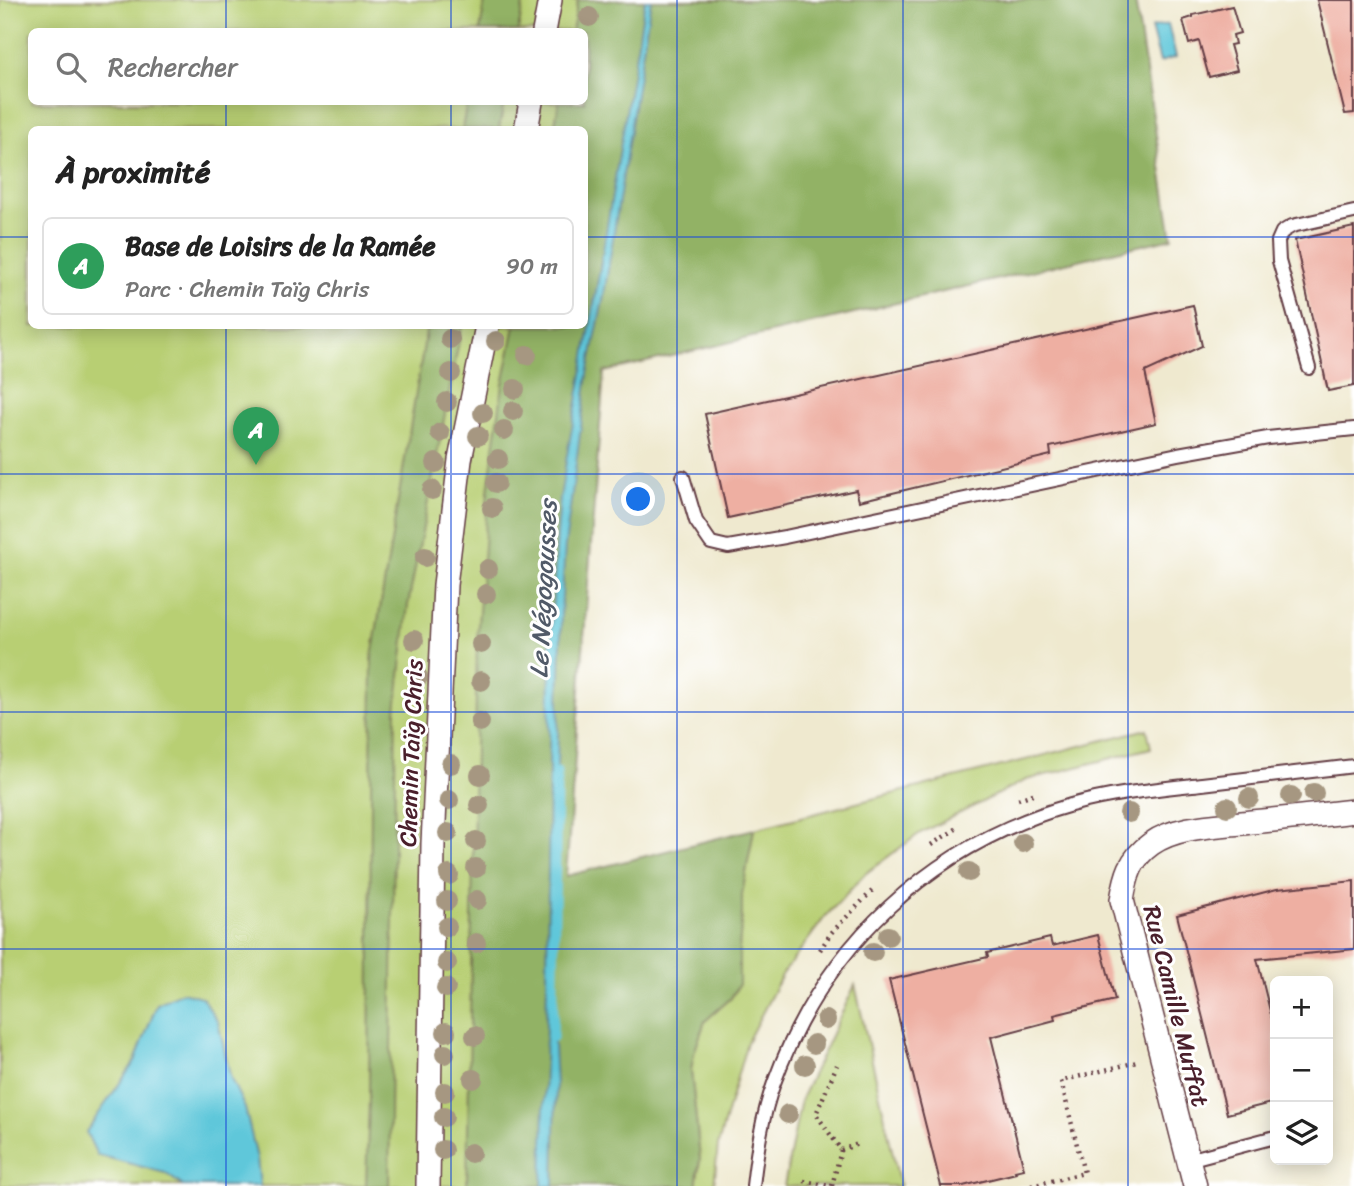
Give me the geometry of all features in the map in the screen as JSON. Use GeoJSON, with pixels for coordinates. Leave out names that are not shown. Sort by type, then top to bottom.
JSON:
{"type":"FeatureCollection","features":[{"type":"Feature","properties":{"kind":"street"},"geometry":{"type":"LineString","coordinates":[[545,28],[550,0]]}},
{"type":"Feature","properties":{"kind":"street"},"geometry":{"type":"LineString","coordinates":[[527,126],[530,105]]}},
{"type":"Feature","properties":{"kind":"street","name":"Chemin Taïg Chris"},"geometry":{"type":"LineString","coordinates":[[428,1186],[433,844],[444,585],[460,460],[486,329]]}},
{"type":"Feature","properties":{"kind":"street","name":"Rue Camille Muffat"},"geometry":{"type":"LineString","coordinates":[[1195,1186],[1122,900],[1125,876],[1134,860],[1165,836],[1192,829],[1354,811]]}},
{"type":"Feature","properties":{"kind":"lane"},"geometry":{"type":"LineString","coordinates":[[1308,368],[1279,261],[1278,241],[1282,232],[1292,226],[1354,212]]}},
{"type":"Feature","properties":{"kind":"lane"},"geometry":{"type":"LineString","coordinates":[[683,477],[696,521],[711,543],[727,547],[1178,454],[1268,438],[1354,429]]}},
{"type":"Feature","properties":{"kind":"lane"},"geometry":{"type":"LineString","coordinates":[[753,1186],[764,1116],[774,1083],[804,1014],[835,968],[871,923],[935,868],[991,835],[1021,821],[1072,805],[1109,796],[1164,788],[1354,766]]}},
{"type":"Feature","properties":{"kind":"lane"},"geometry":{"type":"LineString","coordinates":[[1188,1160],[1270,1138]]}},
{"type":"Feature","properties":{"kind":"path"},"geometry":{"type":"LineString","coordinates":[[1013,802],[1047,789]]}},
{"type":"Feature","properties":{"kind":"path"},"geometry":{"type":"LineString","coordinates":[[923,850],[965,824]]}},
{"type":"Feature","properties":{"kind":"path"},"geometry":{"type":"LineString","coordinates":[[817,955],[831,933],[873,890]]}},
{"type":"Feature","properties":{"kind":"path"},"geometry":{"type":"LineString","coordinates":[[1031,1186],[1084,1173],[1061,1081],[1162,1056]]}},
{"type":"Feature","properties":{"kind":"path"},"geometry":{"type":"LineString","coordinates":[[836,1065],[816,1114],[841,1150]]}},
{"type":"Feature","properties":{"kind":"path"},"geometry":{"type":"LineString","coordinates":[[841,1150],[858,1144]]}},
{"type":"Feature","properties":{"kind":"path"},"geometry":{"type":"LineString","coordinates":[[804,1181],[831,1186],[841,1150]]}},
{"type":"Feature","properties":{"kind":"green space"},"geometry":{"type":"Polygon","coordinates":[[[0,0],[583,0],[579,28],[28,28],[28,105],[568,105],[564,126],[28,126],[28,329],[534,329],[473,1186],[0,1186],[0,0]]]}},
{"type":"Feature","properties":{"kind":"green space"},"geometry":{"type":"Polygon","coordinates":[[[485,0],[524,0],[519,28],[480,28],[485,0]]]}},
{"type":"Feature","properties":{"kind":"green space"},"geometry":{"type":"Polygon","coordinates":[[[578,0],[1135,0],[1172,238],[604,372],[566,876],[754,829],[742,894],[739,984],[731,998],[705,1021],[691,1070],[700,1159],[696,1186],[467,1186],[477,639],[488,491],[503,384],[514,329],[588,329],[588,126],[555,126],[558,105],[588,105],[588,28],[573,28],[578,0]]]}},
{"type":"Feature","properties":{"kind":"green space"},"geometry":{"type":"Polygon","coordinates":[[[466,105],[503,105],[500,126],[463,126],[466,105]]]}},
{"type":"Feature","properties":{"kind":"green space"},"geometry":{"type":"Polygon","coordinates":[[[427,329],[461,329],[408,605],[396,711],[389,1186],[366,1186],[372,657],[427,329]]]}},
{"type":"Feature","properties":{"kind":"green space"},"geometry":{"type":"Polygon","coordinates":[[[1147,729],[1151,748],[1026,780],[920,833],[865,874],[825,917],[782,975],[747,1042],[718,1145],[714,1186],[696,1186],[700,1159],[691,1070],[705,1021],[731,998],[739,984],[742,894],[754,829],[1147,729]]]}},
{"type":"Feature","properties":{"kind":"green space"},"geometry":{"type":"Polygon","coordinates":[[[855,985],[900,1186],[784,1186],[801,1099],[855,985]]]}},
{"type":"Feature","properties":{"kind":"water"},"geometry":{"type":"Polygon","coordinates":[[[645,0],[651,0],[604,295],[588,374],[565,546],[556,795],[554,1186],[542,1186],[550,643],[560,498],[645,0]]]}},
{"type":"Feature","properties":{"kind":"water"},"geometry":{"type":"Polygon","coordinates":[[[1168,24],[1176,57],[1160,62],[1151,28],[1168,24]]]}},
{"type":"Feature","properties":{"kind":"water"},"geometry":{"type":"Polygon","coordinates":[[[182,992],[202,997],[218,1022],[231,1079],[245,1108],[257,1158],[260,1186],[183,1186],[165,1173],[97,1155],[86,1132],[135,1061],[157,1004],[182,992]]]}},
{"type":"Feature","properties":{"kind":"building"},"geometry":{"type":"Polygon","coordinates":[[[1317,0],[1354,0],[1354,113],[1345,114],[1317,0]]]}},
{"type":"Feature","properties":{"kind":"building"},"geometry":{"type":"Polygon","coordinates":[[[1232,6],[1240,33],[1233,35],[1235,44],[1230,45],[1237,70],[1209,77],[1199,41],[1189,44],[1183,20],[1232,6]]]}},
{"type":"Feature","properties":{"kind":"building"},"geometry":{"type":"Polygon","coordinates":[[[1354,227],[1354,386],[1328,391],[1295,240],[1354,227]]]}},
{"type":"Feature","properties":{"kind":"building"},"geometry":{"type":"Polygon","coordinates":[[[1193,305],[1202,346],[1145,372],[1156,423],[1050,447],[1051,455],[859,501],[856,490],[728,518],[705,414],[1193,305]]]}},
{"type":"Feature","properties":{"kind":"building"},"geometry":{"type":"Polygon","coordinates":[[[1354,881],[1354,949],[1257,959],[1270,1011],[1270,1103],[1227,1114],[1177,915],[1277,889],[1354,881]]]}},
{"type":"Feature","properties":{"kind":"building"},"geometry":{"type":"Polygon","coordinates":[[[1098,935],[1115,1000],[1054,1015],[1055,1020],[991,1037],[1024,1169],[963,1186],[941,1186],[889,980],[988,957],[987,953],[1050,938],[1052,946],[1098,935]]]}},
{"type":"Feature","properties":{"kind":"waterway","name":"Le Négogousses"},"geometry":{"type":"LineString","coordinates":[[553,1038],[557,772]]}},
{"type":"Feature","properties":{"kind":"place","name":"Base de Loisirs de la Ramée"},"geometry":{"type":"Point","coordinates":[256,465]}}]}
